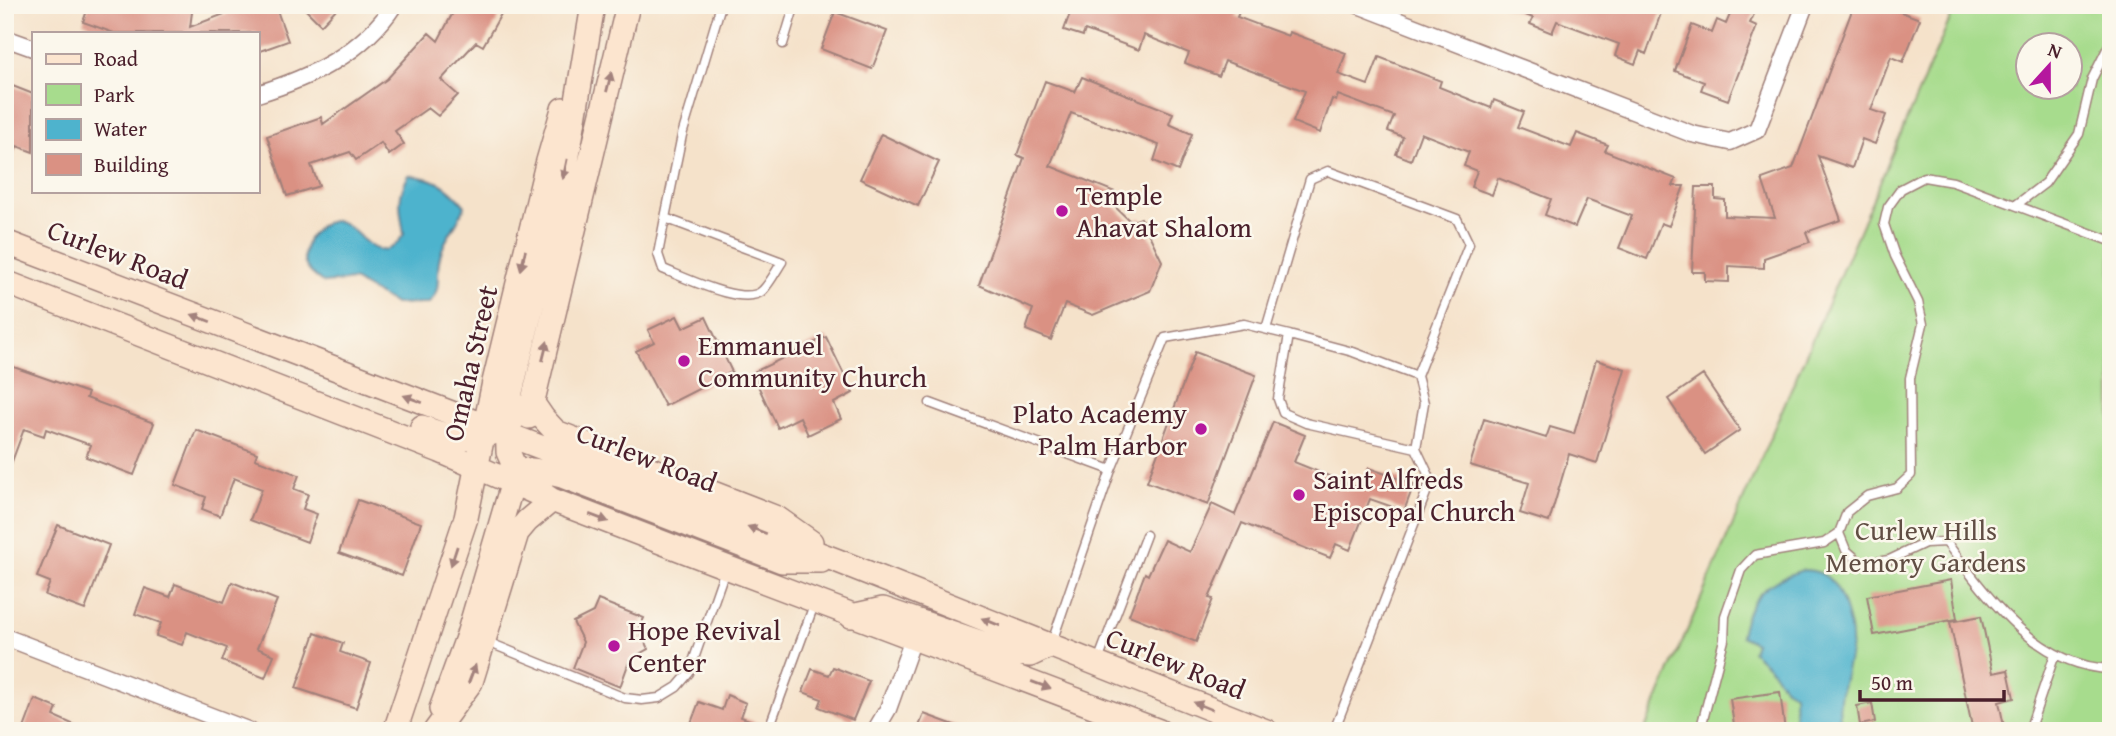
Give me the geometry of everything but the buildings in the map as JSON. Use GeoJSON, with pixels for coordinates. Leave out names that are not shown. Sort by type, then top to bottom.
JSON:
{"type":"FeatureCollection","features":[{"type":"Feature","properties":{"kind":"main road","name":"Omaha Street"},"geometry":{"type":"LineString","coordinates":[[437,723],[468,635],[496,452],[546,168],[593,5]]}},
{"type":"Feature","properties":{"kind":"main road","name":"Omaha Street"},"geometry":{"type":"LineString","coordinates":[[395,731],[466,519],[496,452],[532,402],[628,5]]}},
{"type":"Feature","properties":{"kind":"main road","name":"Curlew Road"},"geometry":{"type":"LineString","coordinates":[[5,243],[457,416],[552,500],[1159,731]]}},
{"type":"Feature","properties":{"kind":"main road","name":"Curlew Road"},"geometry":{"type":"LineString","coordinates":[[5,282],[66,306],[496,452],[838,561],[1266,731]]}},
{"type":"Feature","properties":{"kind":"main road"},"geometry":{"type":"LineString","coordinates":[[532,402],[556,432],[778,518],[838,561]]}},
{"type":"Feature","properties":{"kind":"main road"},"geometry":{"type":"LineString","coordinates":[[437,723],[471,682],[517,533],[552,500]]}},
{"type":"Feature","properties":{"kind":"main road"},"geometry":{"type":"LineString","coordinates":[[851,616],[883,609],[1014,654],[1030,655],[1051,645]]}},
{"type":"Feature","properties":{"kind":"street"},"geometry":{"type":"LineString","coordinates":[[259,93],[295,82],[334,62],[364,39],[394,5]]}},
{"type":"Feature","properties":{"kind":"street"},"geometry":{"type":"LineString","coordinates":[[1358,5],[1692,134],[1730,142],[1757,130],[1805,5]]}},
{"type":"Feature","properties":{"kind":"street"},"geometry":{"type":"LineString","coordinates":[[5,38],[32,48]]}},
{"type":"Feature","properties":{"kind":"street"},"geometry":{"type":"LineString","coordinates":[[5,637],[241,729]]}},
{"type":"Feature","properties":{"kind":"street"},"geometry":{"type":"LineString","coordinates":[[875,731],[888,709],[913,639]]}},
{"type":"Feature","properties":{"kind":"lane"},"geometry":{"type":"LineString","coordinates":[[665,218],[782,262],[762,291],[753,296],[739,297],[663,269],[658,254],[665,218],[682,135],[721,5]]}},
{"type":"Feature","properties":{"kind":"lane"},"geometry":{"type":"LineString","coordinates":[[783,44],[793,11],[789,5]]}},
{"type":"Feature","properties":{"kind":"lane"},"geometry":{"type":"LineString","coordinates":[[2016,205],[2045,183],[2079,134],[2092,79],[2111,41]]}},
{"type":"Feature","properties":{"kind":"lane"},"geometry":{"type":"LineString","coordinates":[[1266,329],[1310,178],[1328,171],[1457,219],[1469,244],[1417,376],[1424,403],[1416,448],[1431,480],[1334,731]]}},
{"type":"Feature","properties":{"kind":"lane"},"geometry":{"type":"LineString","coordinates":[[1700,731],[1724,640],[1725,616],[1741,570],[1755,555],[1824,543],[1839,533],[1847,512],[1867,496],[1897,488],[1911,475],[1910,378],[1923,324],[1918,302],[1895,256],[1884,224],[1888,207],[1900,189],[1924,177],[1953,181],[2111,241]]}},
{"type":"Feature","properties":{"kind":"lane"},"geometry":{"type":"LineString","coordinates":[[1051,645],[1111,470],[1165,338],[1244,324],[1353,352],[1417,376]]}},
{"type":"Feature","properties":{"kind":"lane"},"geometry":{"type":"LineString","coordinates":[[1289,335],[1278,399],[1283,413],[1306,423],[1416,448]]}},
{"type":"Feature","properties":{"kind":"lane"},"geometry":{"type":"LineString","coordinates":[[930,403],[1111,470]]}},
{"type":"Feature","properties":{"kind":"lane"},"geometry":{"type":"LineString","coordinates":[[1839,533],[1846,550],[1862,564],[1889,560],[1925,543],[1946,542],[1990,597],[2022,631],[2055,654],[2091,668],[2111,669]]}},
{"type":"Feature","properties":{"kind":"lane"},"geometry":{"type":"LineString","coordinates":[[1097,664],[1146,535]]}},
{"type":"Feature","properties":{"kind":"lane"},"geometry":{"type":"LineString","coordinates":[[484,640],[625,698],[659,698],[677,687],[689,673],[726,567]]}},
{"type":"Feature","properties":{"kind":"lane"},"geometry":{"type":"LineString","coordinates":[[768,731],[815,601]]}},
{"type":"Feature","properties":{"kind":"lane"},"geometry":{"type":"LineString","coordinates":[[2029,731],[2055,654]]}},
{"type":"Feature","properties":{"kind":"green space","name":"Curlew Hills Memory Gardens"},"geometry":{"type":"Polygon","coordinates":[[[1956,5],[2111,5],[2111,731],[1644,731],[1956,5]]]}},
{"type":"Feature","properties":{"kind":"water"},"geometry":{"type":"Polygon","coordinates":[[[409,175],[441,184],[453,192],[465,206],[443,246],[437,288],[429,303],[395,304],[353,280],[324,283],[311,273],[305,263],[306,246],[314,232],[328,222],[345,224],[375,248],[383,250],[396,244],[404,234],[400,211],[401,197],[409,175]]]}},
{"type":"Feature","properties":{"kind":"water"},"geometry":{"type":"Polygon","coordinates":[[[1803,570],[1820,573],[1832,582],[1840,595],[1848,620],[1851,632],[1850,655],[1839,710],[1844,731],[1795,731],[1794,693],[1785,688],[1770,668],[1752,651],[1755,643],[1741,636],[1748,611],[1761,593],[1779,580],[1803,570]]]}},
{"type":"Feature","properties":{"kind":"place","name":"Temple Ahavat Shalom"},"geometry":{"type":"Point","coordinates":[1062,211]}},
{"type":"Feature","properties":{"kind":"place","name":"Emmanuel Community Church"},"geometry":{"type":"Point","coordinates":[684,361]}},
{"type":"Feature","properties":{"kind":"place","name":"Plato Academy Palm Harbor"},"geometry":{"type":"Point","coordinates":[1201,429]}},
{"type":"Feature","properties":{"kind":"place","name":"Saint Alfreds Episcopal Church"},"geometry":{"type":"Point","coordinates":[1299,495]}},
{"type":"Feature","properties":{"kind":"place","name":"Hope Revival Center"},"geometry":{"type":"Point","coordinates":[614,646]}}]}
